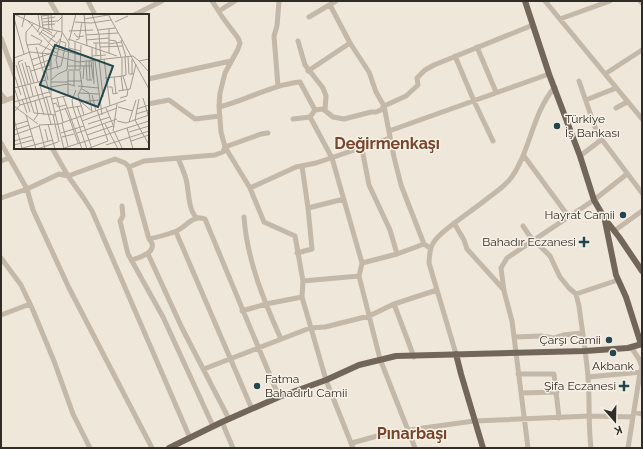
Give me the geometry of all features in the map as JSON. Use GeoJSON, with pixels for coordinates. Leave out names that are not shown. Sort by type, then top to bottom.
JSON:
{"type":"FeatureCollection","features":[{"type":"Feature","properties":{"kind":"main road"},"geometry":{"type":"LineString","coordinates":[[525,1],[549,74],[580,156],[594,200],[605,219],[642,271]]}},
{"type":"Feature","properties":{"kind":"main road"},"geometry":{"type":"LineString","coordinates":[[169,448],[213,426],[278,397],[326,380],[359,365],[380,359],[396,356],[414,357],[456,354],[585,351],[631,347],[641,344],[626,297],[614,268],[605,219]]}},
{"type":"Feature","properties":{"kind":"main road"},"geometry":{"type":"LineString","coordinates":[[456,354],[483,448]]}},
{"type":"Feature","properties":{"kind":"street"},"geometry":{"type":"LineString","coordinates":[[50,1],[57,14]]}},
{"type":"Feature","properties":{"kind":"street"},"geometry":{"type":"LineString","coordinates":[[88,1],[94,14]]}},
{"type":"Feature","properties":{"kind":"street"},"geometry":{"type":"LineString","coordinates":[[136,14],[162,1]]}},
{"type":"Feature","properties":{"kind":"street"},"geometry":{"type":"LineString","coordinates":[[212,1],[240,43],[225,73],[220,92],[220,132],[225,147],[250,188],[264,222],[295,236],[303,281],[302,297],[310,328],[326,380],[353,446],[378,436],[474,421],[590,416],[633,418]]}},
{"type":"Feature","properties":{"kind":"street"},"geometry":{"type":"LineString","coordinates":[[219,11],[235,1]]}},
{"type":"Feature","properties":{"kind":"street"},"geometry":{"type":"LineString","coordinates":[[278,86],[274,36],[277,26],[279,1]]}},
{"type":"Feature","properties":{"kind":"street"},"geometry":{"type":"LineString","coordinates":[[309,17],[336,1]]}},
{"type":"Feature","properties":{"kind":"street"},"geometry":{"type":"LineString","coordinates":[[545,1],[627,102],[641,116]]}},
{"type":"Feature","properties":{"kind":"street"},"geometry":{"type":"LineString","coordinates":[[560,19],[610,1]]}},
{"type":"Feature","properties":{"kind":"street"},"geometry":{"type":"LineString","coordinates":[[330,5],[350,43],[369,72],[376,92],[384,106],[401,185],[424,244],[430,248]]}},
{"type":"Feature","properties":{"kind":"street"},"geometry":{"type":"LineString","coordinates":[[293,119],[310,117],[315,110],[323,109],[333,117],[344,119],[376,112],[381,110],[384,106],[402,99],[418,85],[417,78],[425,70],[455,56],[533,25]]}},
{"type":"Feature","properties":{"kind":"street"},"geometry":{"type":"LineString","coordinates":[[1,38],[14,72]]}},
{"type":"Feature","properties":{"kind":"street"},"geometry":{"type":"LineString","coordinates":[[298,41],[308,71],[318,80],[323,88],[326,96],[325,110]]}},
{"type":"Feature","properties":{"kind":"street"},"geometry":{"type":"LineString","coordinates":[[308,71],[350,43]]}},
{"type":"Feature","properties":{"kind":"street"},"geometry":{"type":"LineString","coordinates":[[477,48],[496,92]]}},
{"type":"Feature","properties":{"kind":"street"},"geometry":{"type":"LineString","coordinates":[[605,74],[642,50]]}},
{"type":"Feature","properties":{"kind":"street"},"geometry":{"type":"LineString","coordinates":[[455,56],[493,142]]}},
{"type":"Feature","properties":{"kind":"street"},"geometry":{"type":"LineString","coordinates":[[149,79],[231,61]]}},
{"type":"Feature","properties":{"kind":"street"},"geometry":{"type":"LineString","coordinates":[[389,131],[549,74]]}},
{"type":"Feature","properties":{"kind":"street"},"geometry":{"type":"LineString","coordinates":[[579,81],[593,123],[601,140],[642,193]]}},
{"type":"Feature","properties":{"kind":"street"},"geometry":{"type":"LineString","coordinates":[[219,107],[236,103],[270,88],[300,82],[315,110]]}},
{"type":"Feature","properties":{"kind":"street"},"geometry":{"type":"LineString","coordinates":[[456,354],[430,263],[430,248],[434,240],[454,223],[500,189],[510,178],[524,156],[536,119],[546,97],[555,87]]}},
{"type":"Feature","properties":{"kind":"street"},"geometry":{"type":"LineString","coordinates":[[586,100],[616,88]]}},
{"type":"Feature","properties":{"kind":"street"},"geometry":{"type":"LineString","coordinates":[[1,94],[4,101],[14,97]]}},
{"type":"Feature","properties":{"kind":"street"},"geometry":{"type":"LineString","coordinates":[[149,104],[169,100],[195,119],[220,116]]}},
{"type":"Feature","properties":{"kind":"street"},"geometry":{"type":"LineString","coordinates":[[616,108],[627,102]]}},
{"type":"Feature","properties":{"kind":"street"},"geometry":{"type":"LineString","coordinates":[[310,117],[332,158],[362,263],[359,276],[380,359],[415,448]]}},
{"type":"Feature","properties":{"kind":"street"},"geometry":{"type":"LineString","coordinates":[[129,167],[144,161],[215,155],[223,152],[225,147],[261,134],[268,134]]}},
{"type":"Feature","properties":{"kind":"street"},"geometry":{"type":"LineString","coordinates":[[250,188],[290,169],[316,163],[390,138]]}},
{"type":"Feature","properties":{"kind":"street"},"geometry":{"type":"LineString","coordinates":[[580,156],[601,140]]}},
{"type":"Feature","properties":{"kind":"street"},"geometry":{"type":"LineString","coordinates":[[1,143],[27,189],[33,210],[69,288],[152,448]]}},
{"type":"Feature","properties":{"kind":"street"},"geometry":{"type":"LineString","coordinates":[[364,147],[362,149],[369,185],[390,230],[397,254]]}},
{"type":"Feature","properties":{"kind":"street"},"geometry":{"type":"LineString","coordinates":[[53,149],[68,176],[84,197],[92,211],[190,438]]}},
{"type":"Feature","properties":{"kind":"street"},"geometry":{"type":"LineString","coordinates":[[524,156],[569,217]]}},
{"type":"Feature","properties":{"kind":"street"},"geometry":{"type":"LineString","coordinates":[[1,161],[9,158]]}},
{"type":"Feature","properties":{"kind":"street"},"geometry":{"type":"LineString","coordinates":[[178,158],[186,181],[192,212],[198,218]]}},
{"type":"Feature","properties":{"kind":"street"},"geometry":{"type":"LineString","coordinates":[[1,198],[27,189],[59,174],[68,176],[115,159],[125,163],[129,167],[149,239],[152,242],[153,247],[148,254],[132,260]]}},
{"type":"Feature","properties":{"kind":"street"},"geometry":{"type":"LineString","coordinates":[[298,253],[312,249],[302,166]]}},
{"type":"Feature","properties":{"kind":"street"},"geometry":{"type":"LineString","coordinates":[[528,448],[512,321],[504,291],[501,268],[507,258],[594,200],[627,174]]}},
{"type":"Feature","properties":{"kind":"street"},"geometry":{"type":"LineString","coordinates":[[308,208],[344,200]]}},
{"type":"Feature","properties":{"kind":"street"},"geometry":{"type":"LineString","coordinates":[[122,206],[123,216],[120,221],[128,254],[163,317],[213,426]]}},
{"type":"Feature","properties":{"kind":"street"},"geometry":{"type":"LineString","coordinates":[[614,231],[642,211]]}},
{"type":"Feature","properties":{"kind":"street"},"geometry":{"type":"LineString","coordinates":[[149,239],[176,232],[198,218],[202,217],[207,221],[242,311],[259,348],[278,397]]}},
{"type":"Feature","properties":{"kind":"street"},"geometry":{"type":"LineString","coordinates":[[244,217],[248,246],[266,304],[281,339]]}},
{"type":"Feature","properties":{"kind":"street"},"geometry":{"type":"LineString","coordinates":[[454,223],[464,240],[467,249],[504,291]]}},
{"type":"Feature","properties":{"kind":"street"},"geometry":{"type":"LineString","coordinates":[[524,226],[529,235],[550,256],[560,276],[569,288],[576,294],[579,306],[588,377],[590,416],[589,433],[591,448]]}},
{"type":"Feature","properties":{"kind":"street"},"geometry":{"type":"LineString","coordinates":[[176,232],[232,358],[252,409]]}},
{"type":"Feature","properties":{"kind":"street"},"geometry":{"type":"LineString","coordinates":[[362,263],[397,254],[424,244]]}},
{"type":"Feature","properties":{"kind":"street"},"geometry":{"type":"LineString","coordinates":[[148,254],[182,328],[229,419]]}},
{"type":"Feature","properties":{"kind":"street"},"geometry":{"type":"LineString","coordinates":[[1,258],[21,285],[30,304],[74,414],[90,448]]}},
{"type":"Feature","properties":{"kind":"street"},"geometry":{"type":"LineString","coordinates":[[303,281],[359,276]]}},
{"type":"Feature","properties":{"kind":"street"},"geometry":{"type":"LineString","coordinates":[[576,294],[618,280]]}},
{"type":"Feature","properties":{"kind":"street"},"geometry":{"type":"LineString","coordinates":[[204,369],[310,328],[325,327],[369,316],[394,304],[437,290]]}},
{"type":"Feature","properties":{"kind":"street"},"geometry":{"type":"LineString","coordinates":[[242,311],[266,304],[302,297]]}},
{"type":"Feature","properties":{"kind":"street"},"geometry":{"type":"LineString","coordinates":[[1,315],[30,304]]}},
{"type":"Feature","properties":{"kind":"street"},"geometry":{"type":"LineString","coordinates":[[394,304],[414,357]]}},
{"type":"Feature","properties":{"kind":"street"},"geometry":{"type":"LineString","coordinates":[[514,337],[541,336],[554,338],[563,335],[582,334]]}},
{"type":"Feature","properties":{"kind":"street"},"geometry":{"type":"LineString","coordinates":[[628,448],[641,370],[639,359],[631,347]]}},
{"type":"Feature","properties":{"kind":"street"},"geometry":{"type":"LineString","coordinates":[[588,377],[641,370]]}},
{"type":"Feature","properties":{"kind":"street"},"geometry":{"type":"LineString","coordinates":[[518,374],[554,374],[559,418]]}},
{"type":"Feature","properties":{"kind":"street"},"geometry":{"type":"LineString","coordinates":[[521,393],[557,392]]}},
{"type":"Feature","properties":{"kind":"street"},"geometry":{"type":"LineString","coordinates":[[634,412],[642,414]]}},
{"type":"Feature","properties":{"kind":"street"},"geometry":{"type":"LineString","coordinates":[[222,422],[233,448]]}},
{"type":"Feature","properties":{"kind":"place","name":"Türkiye İş Bankası"},"geometry":{"type":"Point","coordinates":[557,126]}},
{"type":"Feature","properties":{"kind":"place","name":"Hayrat Camii"},"geometry":{"type":"Point","coordinates":[623,215]}},
{"type":"Feature","properties":{"kind":"place","name":"Bahadır Eczanesi"},"geometry":{"type":"Point","coordinates":[584,242]}},
{"type":"Feature","properties":{"kind":"place","name":"Çarşı Camii"},"geometry":{"type":"Point","coordinates":[609,340]}},
{"type":"Feature","properties":{"kind":"place","name":"Akbank"},"geometry":{"type":"Point","coordinates":[613,353]}},
{"type":"Feature","properties":{"kind":"place","name":"Fatma Bahadırlı Camii"},"geometry":{"type":"Point","coordinates":[257,386]}},
{"type":"Feature","properties":{"kind":"place","name":"Şifa Eczanesi"},"geometry":{"type":"Point","coordinates":[624,386]}},
{"type":"Feature","properties":{"kind":"district","name":"Değirmenkaşı"},"geometry":{"type":"Point","coordinates":[387,143]}},
{"type":"Feature","properties":{"kind":"district","name":"Pınarbaşı"},"geometry":{"type":"Point","coordinates":[412,433]}}]}
